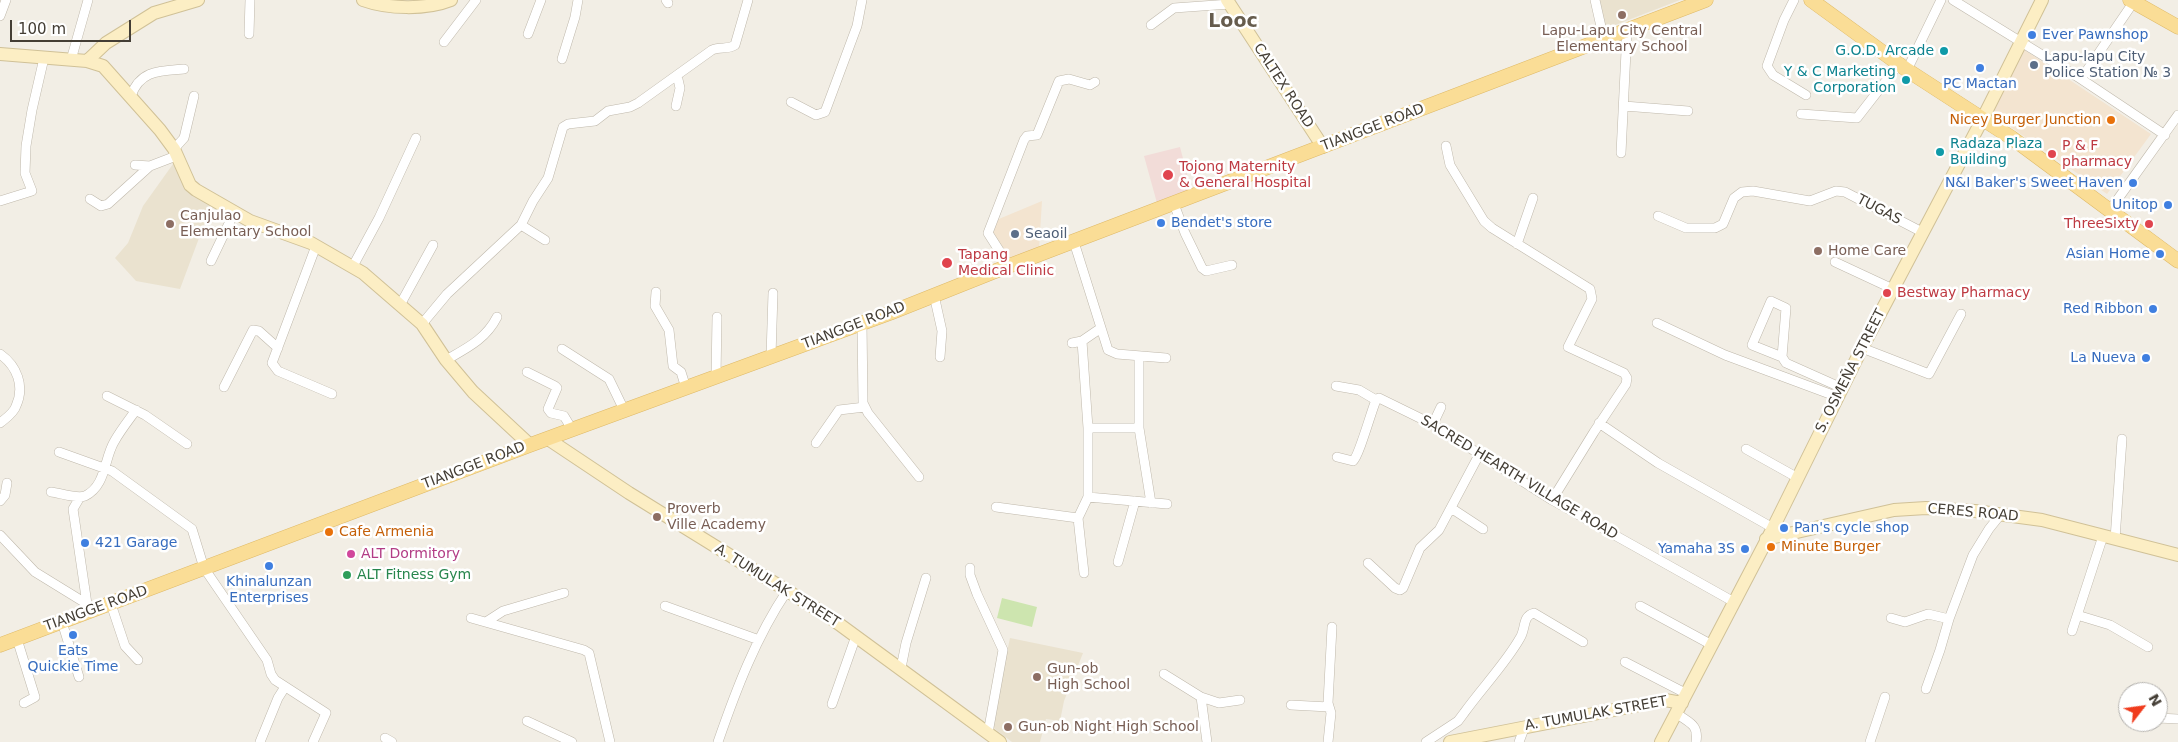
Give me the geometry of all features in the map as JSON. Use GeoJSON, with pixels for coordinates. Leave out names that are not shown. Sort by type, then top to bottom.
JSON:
{"type":"FeatureCollection","features":[{"type":"Feature","properties":{"kind":"main road","name":"TIANGGE ROAD"},"geometry":{"type":"LineString","coordinates":[[0,646],[62,622],[88,608],[111,604],[530,445],[625,412],[862,323],[1706,0]]}},
{"type":"Feature","properties":{"kind":"main road"},"geometry":{"type":"LineString","coordinates":[[1811,0],[1903,67],[2012,138],[2178,261]]}},
{"type":"Feature","properties":{"kind":"main road"},"geometry":{"type":"LineString","coordinates":[[2133,1],[2178,27]]}},
{"type":"Feature","properties":{"kind":"street"},"geometry":{"type":"LineString","coordinates":[[0,16],[6,0]]}},
{"type":"Feature","properties":{"kind":"street"},"geometry":{"type":"LineString","coordinates":[[70,60],[88,0]]}},
{"type":"Feature","properties":{"kind":"street"},"geometry":{"type":"LineString","coordinates":[[87,61],[106,44],[154,13],[198,0]]}},
{"type":"Feature","properties":{"kind":"street"},"geometry":{"type":"LineString","coordinates":[[249,34],[250,0]]}},
{"type":"Feature","properties":{"kind":"street"},"geometry":{"type":"LineString","coordinates":[[363,0],[392,7],[415,3],[434,7],[451,0]]}},
{"type":"Feature","properties":{"kind":"street"},"geometry":{"type":"LineString","coordinates":[[444,42],[476,0]]}},
{"type":"Feature","properties":{"kind":"street"},"geometry":{"type":"LineString","coordinates":[[528,34],[541,0]]}},
{"type":"Feature","properties":{"kind":"street"},"geometry":{"type":"LineString","coordinates":[[562,59],[575,17],[578,0]]}},
{"type":"Feature","properties":{"kind":"street"},"geometry":{"type":"LineString","coordinates":[[422,324],[446,294],[521,225],[533,200],[548,178],[562,127],[568,124],[595,121],[608,112],[630,107],[712,50],[718,47],[732,48],[735,45],[748,0]]}},
{"type":"Feature","properties":{"kind":"street"},"geometry":{"type":"LineString","coordinates":[[792,102],[816,115],[825,112],[857,26],[862,0]]}},
{"type":"Feature","properties":{"kind":"street"},"geometry":{"type":"LineString","coordinates":[[1595,0],[1604,40]]}},
{"type":"Feature","properties":{"kind":"street"},"geometry":{"type":"LineString","coordinates":[[1794,0],[1784,20],[1767,66],[1774,75],[1806,95]]}},
{"type":"Feature","properties":{"kind":"street"},"geometry":{"type":"LineString","coordinates":[[1801,114],[1858,118],[1903,67],[1941,0]]}},
{"type":"Feature","properties":{"kind":"street"},"geometry":{"type":"LineString","coordinates":[[1953,0],[2082,79],[2165,135]]}},
{"type":"Feature","properties":{"kind":"street","name":"S. OSMEÑA STREET"},"geometry":{"type":"LineString","coordinates":[[1661,742],[1773,528],[1862,348],[1982,120],[2042,0]]}},
{"type":"Feature","properties":{"kind":"street"},"geometry":{"type":"LineString","coordinates":[[2082,79],[2133,1]]}},
{"type":"Feature","properties":{"kind":"street"},"geometry":{"type":"LineString","coordinates":[[1151,25],[1174,8],[1228,2]]}},
{"type":"Feature","properties":{"kind":"street","name":"CALTEX ROAD"},"geometry":{"type":"LineString","coordinates":[[1228,2],[1322,147]]}},
{"type":"Feature","properties":{"kind":"street"},"geometry":{"type":"LineString","coordinates":[[1621,153],[1627,31]]}},
{"type":"Feature","properties":{"kind":"street"},"geometry":{"type":"LineString","coordinates":[[0,54],[87,61],[103,66],[160,130],[175,152],[190,185],[250,221],[316,246],[353,266],[422,324],[446,360],[473,392],[530,445]]}},
{"type":"Feature","properties":{"kind":"street"},"geometry":{"type":"LineString","coordinates":[[0,201],[32,191],[25,173],[26,146],[44,58]]}},
{"type":"Feature","properties":{"kind":"street"},"geometry":{"type":"LineString","coordinates":[[131,96],[138,81],[150,74],[184,69]]}},
{"type":"Feature","properties":{"kind":"street"},"geometry":{"type":"LineString","coordinates":[[676,106],[680,88],[677,75]]}},
{"type":"Feature","properties":{"kind":"street"},"geometry":{"type":"LineString","coordinates":[[1009,266],[988,233],[1024,140],[1027,136],[1038,135],[1059,81],[1068,79],[1090,84],[1095,82]]}},
{"type":"Feature","properties":{"kind":"street"},"geometry":{"type":"LineString","coordinates":[[90,199],[101,206],[108,204],[150,166],[175,152],[184,138],[194,96]]}},
{"type":"Feature","properties":{"kind":"street"},"geometry":{"type":"LineString","coordinates":[[1624,106],[1688,111]]}},
{"type":"Feature","properties":{"kind":"street"},"geometry":{"type":"LineString","coordinates":[[2110,210],[2178,115]]}},
{"type":"Feature","properties":{"kind":"street"},"geometry":{"type":"LineString","coordinates":[[353,266],[379,218],[416,138]]}},
{"type":"Feature","properties":{"kind":"street"},"geometry":{"type":"LineString","coordinates":[[1446,146],[1450,165],[1478,213],[1492,228],[1590,289],[1592,299],[1568,347],[1624,373],[1627,378],[1626,384],[1599,423],[1552,500]]}},
{"type":"Feature","properties":{"kind":"street"},"geometry":{"type":"LineString","coordinates":[[135,165],[150,166]]}},
{"type":"Feature","properties":{"kind":"street","name":"TUGAS"},"geometry":{"type":"LineString","coordinates":[[1658,216],[1686,228],[1715,228],[1723,224],[1734,198],[1742,192],[1753,191],[1810,201],[1836,191],[1845,192],[1922,232]]}},
{"type":"Feature","properties":{"kind":"street"},"geometry":{"type":"LineString","coordinates":[[1517,244],[1533,198]]}},
{"type":"Feature","properties":{"kind":"street"},"geometry":{"type":"LineString","coordinates":[[1174,204],[1185,233],[1202,268],[1206,271],[1232,264]]}},
{"type":"Feature","properties":{"kind":"street"},"geometry":{"type":"LineString","coordinates":[[210,261],[234,213]]}},
{"type":"Feature","properties":{"kind":"street"},"geometry":{"type":"LineString","coordinates":[[521,225],[546,240]]}},
{"type":"Feature","properties":{"kind":"street"},"geometry":{"type":"LineString","coordinates":[[1074,242],[1110,353],[1166,358]]}},
{"type":"Feature","properties":{"kind":"street"},"geometry":{"type":"LineString","coordinates":[[400,305],[433,245]]}},
{"type":"Feature","properties":{"kind":"street"},"geometry":{"type":"LineString","coordinates":[[316,246],[272,363],[278,371],[332,394]]}},
{"type":"Feature","properties":{"kind":"street"},"geometry":{"type":"LineString","coordinates":[[1835,262],[1893,289]]}},
{"type":"Feature","properties":{"kind":"street"},"geometry":{"type":"LineString","coordinates":[[656,292],[655,306],[668,330],[673,366],[681,372],[686,388]]}},
{"type":"Feature","properties":{"kind":"street"},"geometry":{"type":"LineString","coordinates":[[771,356],[773,293]]}},
{"type":"Feature","properties":{"kind":"street"},"geometry":{"type":"LineString","coordinates":[[934,295],[942,331],[940,357]]}},
{"type":"Feature","properties":{"kind":"street"},"geometry":{"type":"LineString","coordinates":[[1782,357],[1786,308],[1771,301],[1752,344],[1782,357],[1786,363],[1840,392]]}},
{"type":"Feature","properties":{"kind":"street"},"geometry":{"type":"LineString","coordinates":[[1862,348],[1930,374],[1960,314]]}},
{"type":"Feature","properties":{"kind":"street"},"geometry":{"type":"LineString","coordinates":[[446,360],[476,344],[497,317]]}},
{"type":"Feature","properties":{"kind":"street"},"geometry":{"type":"LineString","coordinates":[[716,377],[718,317]]}},
{"type":"Feature","properties":{"kind":"street"},"geometry":{"type":"LineString","coordinates":[[862,323],[865,407],[919,478]]}},
{"type":"Feature","properties":{"kind":"street"},"geometry":{"type":"LineString","coordinates":[[1657,323],[1725,355],[1840,392]]}},
{"type":"Feature","properties":{"kind":"street"},"geometry":{"type":"LineString","coordinates":[[1072,343],[1082,341],[1101,328]]}},
{"type":"Feature","properties":{"kind":"street"},"geometry":{"type":"LineString","coordinates":[[224,387],[253,330],[259,331],[278,348]]}},
{"type":"Feature","properties":{"kind":"street"},"geometry":{"type":"LineString","coordinates":[[1082,341],[1088,428],[1088,498],[1078,518],[1084,574]]}},
{"type":"Feature","properties":{"kind":"street"},"geometry":{"type":"LineString","coordinates":[[562,349],[609,379],[625,412]]}},
{"type":"Feature","properties":{"kind":"street"},"geometry":{"type":"LineString","coordinates":[[0,354],[13,365],[18,377],[19,388],[16,408],[0,424]]}},
{"type":"Feature","properties":{"kind":"street"},"geometry":{"type":"LineString","coordinates":[[1139,357],[1139,428],[1151,503]]}},
{"type":"Feature","properties":{"kind":"street"},"geometry":{"type":"LineString","coordinates":[[527,372],[557,388],[548,409],[551,413],[564,416],[573,431]]}},
{"type":"Feature","properties":{"kind":"street","name":"SACRED HEARTH VILLAGE ROAD"},"geometry":{"type":"LineString","coordinates":[[1336,386],[1359,390],[1376,400],[1379,398],[1433,424],[1552,500],[1734,602]]}},
{"type":"Feature","properties":{"kind":"street"},"geometry":{"type":"LineString","coordinates":[[107,396],[136,410],[171,431],[187,444]]}},
{"type":"Feature","properties":{"kind":"street"},"geometry":{"type":"LineString","coordinates":[[1336,456],[1354,461],[1356,459],[1376,400]]}},
{"type":"Feature","properties":{"kind":"street"},"geometry":{"type":"LineString","coordinates":[[816,443],[839,410],[865,407]]}},
{"type":"Feature","properties":{"kind":"street"},"geometry":{"type":"LineString","coordinates":[[1433,424],[1441,407]]}},
{"type":"Feature","properties":{"kind":"street"},"geometry":{"type":"LineString","coordinates":[[51,492],[80,497],[85,496],[92,490],[106,468],[113,443],[136,410]]}},
{"type":"Feature","properties":{"kind":"street"},"geometry":{"type":"LineString","coordinates":[[1599,423],[1658,463],[1773,528]]}},
{"type":"Feature","properties":{"kind":"street"},"geometry":{"type":"LineString","coordinates":[[1088,428],[1139,428]]}},
{"type":"Feature","properties":{"kind":"street","name":"A. TUMULAK STREET"},"geometry":{"type":"LineString","coordinates":[[548,439],[856,636],[1000,742]]}},
{"type":"Feature","properties":{"kind":"street"},"geometry":{"type":"LineString","coordinates":[[2072,631],[2109,537],[2122,439]]}},
{"type":"Feature","properties":{"kind":"street"},"geometry":{"type":"LineString","coordinates":[[1746,449],[1798,478]]}},
{"type":"Feature","properties":{"kind":"street"},"geometry":{"type":"LineString","coordinates":[[59,452],[106,468],[192,529],[204,568],[268,660],[270,674],[285,687],[326,713],[313,742]]}},
{"type":"Feature","properties":{"kind":"street"},"geometry":{"type":"LineString","coordinates":[[1368,563],[1396,588],[1400,590],[1403,588],[1420,548],[1439,530],[1480,453]]}},
{"type":"Feature","properties":{"kind":"street"},"geometry":{"type":"LineString","coordinates":[[0,501],[5,495],[7,483]]}},
{"type":"Feature","properties":{"kind":"street"},"geometry":{"type":"LineString","coordinates":[[80,497],[72,509],[88,608]]}},
{"type":"Feature","properties":{"kind":"street"},"geometry":{"type":"LineString","coordinates":[[1088,498],[1167,504]]}},
{"type":"Feature","properties":{"kind":"street"},"geometry":{"type":"LineString","coordinates":[[1118,562],[1135,501]]}},
{"type":"Feature","properties":{"kind":"street"},"geometry":{"type":"LineString","coordinates":[[996,507],[1078,518]]}},
{"type":"Feature","properties":{"kind":"street"},"geometry":{"type":"LineString","coordinates":[[1451,508],[1484,529]]}},
{"type":"Feature","properties":{"kind":"street","name":"CERES ROAD"},"geometry":{"type":"LineString","coordinates":[[1766,539],[1908,508],[1954,509],[2042,520],[2178,555]]}},
{"type":"Feature","properties":{"kind":"street"},"geometry":{"type":"LineString","coordinates":[[1926,689],[1949,619],[1976,548],[2001,514]]}},
{"type":"Feature","properties":{"kind":"street"},"geometry":{"type":"LineString","coordinates":[[0,535],[36,572],[88,608]]}},
{"type":"Feature","properties":{"kind":"street"},"geometry":{"type":"LineString","coordinates":[[970,568],[970,574],[977,594],[1003,650],[988,733]]}},
{"type":"Feature","properties":{"kind":"street"},"geometry":{"type":"LineString","coordinates":[[901,668],[906,643],[926,578]]}},
{"type":"Feature","properties":{"kind":"street"},"geometry":{"type":"LineString","coordinates":[[718,742],[731,705],[769,617],[787,591]]}},
{"type":"Feature","properties":{"kind":"street"},"geometry":{"type":"LineString","coordinates":[[486,622],[503,611],[564,592]]}},
{"type":"Feature","properties":{"kind":"street"},"geometry":{"type":"LineString","coordinates":[[111,604],[125,646],[138,660]]}},
{"type":"Feature","properties":{"kind":"street"},"geometry":{"type":"LineString","coordinates":[[665,606],[759,640]]}},
{"type":"Feature","properties":{"kind":"street"},"geometry":{"type":"LineString","coordinates":[[1640,606],[1712,645]]}},
{"type":"Feature","properties":{"kind":"street"},"geometry":{"type":"LineString","coordinates":[[1426,742],[1458,721],[1522,636],[1526,618],[1531,614],[1534,613],[1583,642]]}},
{"type":"Feature","properties":{"kind":"street"},"geometry":{"type":"LineString","coordinates":[[1891,618],[1905,622],[1928,614],[1949,619]]}},
{"type":"Feature","properties":{"kind":"street"},"geometry":{"type":"LineString","coordinates":[[2077,615],[2110,625],[2148,647]]}},
{"type":"Feature","properties":{"kind":"street"},"geometry":{"type":"LineString","coordinates":[[471,618],[584,650],[588,653],[610,742]]}},
{"type":"Feature","properties":{"kind":"street"},"geometry":{"type":"LineString","coordinates":[[62,622],[79,677]]}},
{"type":"Feature","properties":{"kind":"street"},"geometry":{"type":"LineString","coordinates":[[1328,742],[1331,713],[1329,707],[1332,627]]}},
{"type":"Feature","properties":{"kind":"street"},"geometry":{"type":"LineString","coordinates":[[832,704],[856,636]]}},
{"type":"Feature","properties":{"kind":"street"},"geometry":{"type":"LineString","coordinates":[[17,639],[35,697],[24,703]]}},
{"type":"Feature","properties":{"kind":"street"},"geometry":{"type":"LineString","coordinates":[[1625,662],[1682,703],[1698,732],[1696,742]]}},
{"type":"Feature","properties":{"kind":"street"},"geometry":{"type":"LineString","coordinates":[[1164,674],[1201,697],[1219,703],[1240,700]]}},
{"type":"Feature","properties":{"kind":"street"},"geometry":{"type":"LineString","coordinates":[[260,742],[278,698],[285,687]]}},
{"type":"Feature","properties":{"kind":"street"},"geometry":{"type":"LineString","coordinates":[[1201,697],[1207,742]]}},
{"type":"Feature","properties":{"kind":"street"},"geometry":{"type":"LineString","coordinates":[[1870,742],[1885,697]]}},
{"type":"Feature","properties":{"kind":"street","name":"A. TUMULAK STREET"},"geometry":{"type":"LineString","coordinates":[[1450,742],[1665,700],[1682,703]]}},
{"type":"Feature","properties":{"kind":"street"},"geometry":{"type":"LineString","coordinates":[[1291,705],[1329,707]]}},
{"type":"Feature","properties":{"kind":"street"},"geometry":{"type":"LineString","coordinates":[[527,721],[571,742]]}},
{"type":"Feature","properties":{"kind":"street"},"geometry":{"type":"LineString","coordinates":[[1519,742],[1525,726]]}},
{"type":"Feature","properties":{"kind":"shaded area","name":"Lapu-Lapu City Central Elementary School"},"geometry":{"type":"Polygon","coordinates":[[[1598,0],[1680,0],[1605,29],[1598,0]]]}},
{"type":"Feature","properties":{"kind":"shaded area"},"geometry":{"type":"Polygon","coordinates":[[[2023,49],[2151,134],[2107,194],[1989,112],[2023,49]]]}},
{"type":"Feature","properties":{"kind":"shaded area","name":"Tojong Maternity & General Hospital"},"geometry":{"type":"Polygon","coordinates":[[[1180,147],[1192,193],[1157,203],[1144,156],[1180,147]]]}},
{"type":"Feature","properties":{"kind":"shaded area","name":"Canjulao Elementary School"},"geometry":{"type":"Polygon","coordinates":[[[173,164],[189,190],[211,206],[180,289],[136,281],[115,258],[128,243],[143,206],[173,164]]]}},
{"type":"Feature","properties":{"kind":"shaded area"},"geometry":{"type":"Polygon","coordinates":[[[1042,201],[1039,249],[1008,261],[989,233],[994,221],[1042,201]]]}},
{"type":"Feature","properties":{"kind":"shaded area","name":"Gun-ob High School"},"geometry":{"type":"Polygon","coordinates":[[[1010,638],[1083,653],[1064,701],[1060,721],[1046,719],[1040,742],[1012,742],[991,726],[1010,638]]]}},
{"type":"Feature","properties":{"kind":"green space"},"geometry":{"type":"Polygon","coordinates":[[[1002,598],[1037,607],[1032,627],[997,618],[1002,598]]]}},
{"type":"Feature","properties":{"kind":"place","name":"Lapu-Lapu City Central Elementary School"},"geometry":{"type":"Point","coordinates":[1622,15]}},
{"type":"Feature","properties":{"kind":"place","name":"Ever Pawnshop"},"geometry":{"type":"Point","coordinates":[2032,35]}},
{"type":"Feature","properties":{"kind":"place","name":"G.O.D. Arcade"},"geometry":{"type":"Point","coordinates":[1944,51]}},
{"type":"Feature","properties":{"kind":"place","name":"Lapu-lapu City Police Station № 3"},"geometry":{"type":"Point","coordinates":[2034,65]}},
{"type":"Feature","properties":{"kind":"place","name":"PC Mactan"},"geometry":{"type":"Point","coordinates":[1980,68]}},
{"type":"Feature","properties":{"kind":"place","name":"Y & C Marketing Corporation"},"geometry":{"type":"Point","coordinates":[1906,80]}},
{"type":"Feature","properties":{"kind":"place","name":"Nicey Burger Junction"},"geometry":{"type":"Point","coordinates":[2111,120]}},
{"type":"Feature","properties":{"kind":"place","name":"Radaza Plaza Building"},"geometry":{"type":"Point","coordinates":[1940,152]}},
{"type":"Feature","properties":{"kind":"place","name":"P & F pharmacy"},"geometry":{"type":"Point","coordinates":[2052,154]}},
{"type":"Feature","properties":{"kind":"place","name":"Tojong Maternity & General Hospital"},"geometry":{"type":"Point","coordinates":[1168,175]}},
{"type":"Feature","properties":{"kind":"place","name":"N&I Baker's Sweet Haven"},"geometry":{"type":"Point","coordinates":[2133,183]}},
{"type":"Feature","properties":{"kind":"place","name":"Unitop"},"geometry":{"type":"Point","coordinates":[2168,205]}},
{"type":"Feature","properties":{"kind":"place","name":"Bendet's store"},"geometry":{"type":"Point","coordinates":[1161,223]}},
{"type":"Feature","properties":{"kind":"place","name":"Canjulao Elementary School"},"geometry":{"type":"Point","coordinates":[170,224]}},
{"type":"Feature","properties":{"kind":"place","name":"ThreeSixty"},"geometry":{"type":"Point","coordinates":[2149,224]}},
{"type":"Feature","properties":{"kind":"place","name":"Seaoil"},"geometry":{"type":"Point","coordinates":[1015,234]}},
{"type":"Feature","properties":{"kind":"place","name":"Home Care"},"geometry":{"type":"Point","coordinates":[1818,251]}},
{"type":"Feature","properties":{"kind":"place","name":"Asian Home"},"geometry":{"type":"Point","coordinates":[2160,254]}},
{"type":"Feature","properties":{"kind":"place","name":"Tapang Medical Clinic"},"geometry":{"type":"Point","coordinates":[947,263]}},
{"type":"Feature","properties":{"kind":"place","name":"Bestway Pharmacy"},"geometry":{"type":"Point","coordinates":[1887,293]}},
{"type":"Feature","properties":{"kind":"place","name":"Red Ribbon"},"geometry":{"type":"Point","coordinates":[2153,309]}},
{"type":"Feature","properties":{"kind":"place","name":"La Nueva"},"geometry":{"type":"Point","coordinates":[2146,358]}},
{"type":"Feature","properties":{"kind":"place","name":"Proverb Ville Academy"},"geometry":{"type":"Point","coordinates":[657,517]}},
{"type":"Feature","properties":{"kind":"place","name":"Pan's cycle shop"},"geometry":{"type":"Point","coordinates":[1784,528]}},
{"type":"Feature","properties":{"kind":"place","name":"Cafe Armenia"},"geometry":{"type":"Point","coordinates":[329,532]}},
{"type":"Feature","properties":{"kind":"place","name":"421 Garage"},"geometry":{"type":"Point","coordinates":[85,543]}},
{"type":"Feature","properties":{"kind":"place","name":"Minute Burger"},"geometry":{"type":"Point","coordinates":[1771,547]}},
{"type":"Feature","properties":{"kind":"place","name":"Yamaha 3S"},"geometry":{"type":"Point","coordinates":[1745,549]}},
{"type":"Feature","properties":{"kind":"place","name":"ALT Dormitory"},"geometry":{"type":"Point","coordinates":[351,554]}},
{"type":"Feature","properties":{"kind":"place","name":"Khinalunzan Enterprises"},"geometry":{"type":"Point","coordinates":[269,566]}},
{"type":"Feature","properties":{"kind":"place","name":"ALT Fitness Gym"},"geometry":{"type":"Point","coordinates":[347,575]}},
{"type":"Feature","properties":{"kind":"place","name":"Eats Quickie Time"},"geometry":{"type":"Point","coordinates":[73,635]}},
{"type":"Feature","properties":{"kind":"place","name":"Gun-ob High School"},"geometry":{"type":"Point","coordinates":[1037,677]}},
{"type":"Feature","properties":{"kind":"place","name":"Gun-ob Night High School"},"geometry":{"type":"Point","coordinates":[1008,727]}},
{"type":"Feature","properties":{"kind":"district","name":"Looc"},"geometry":{"type":"Point","coordinates":[1233,22]}}]}
